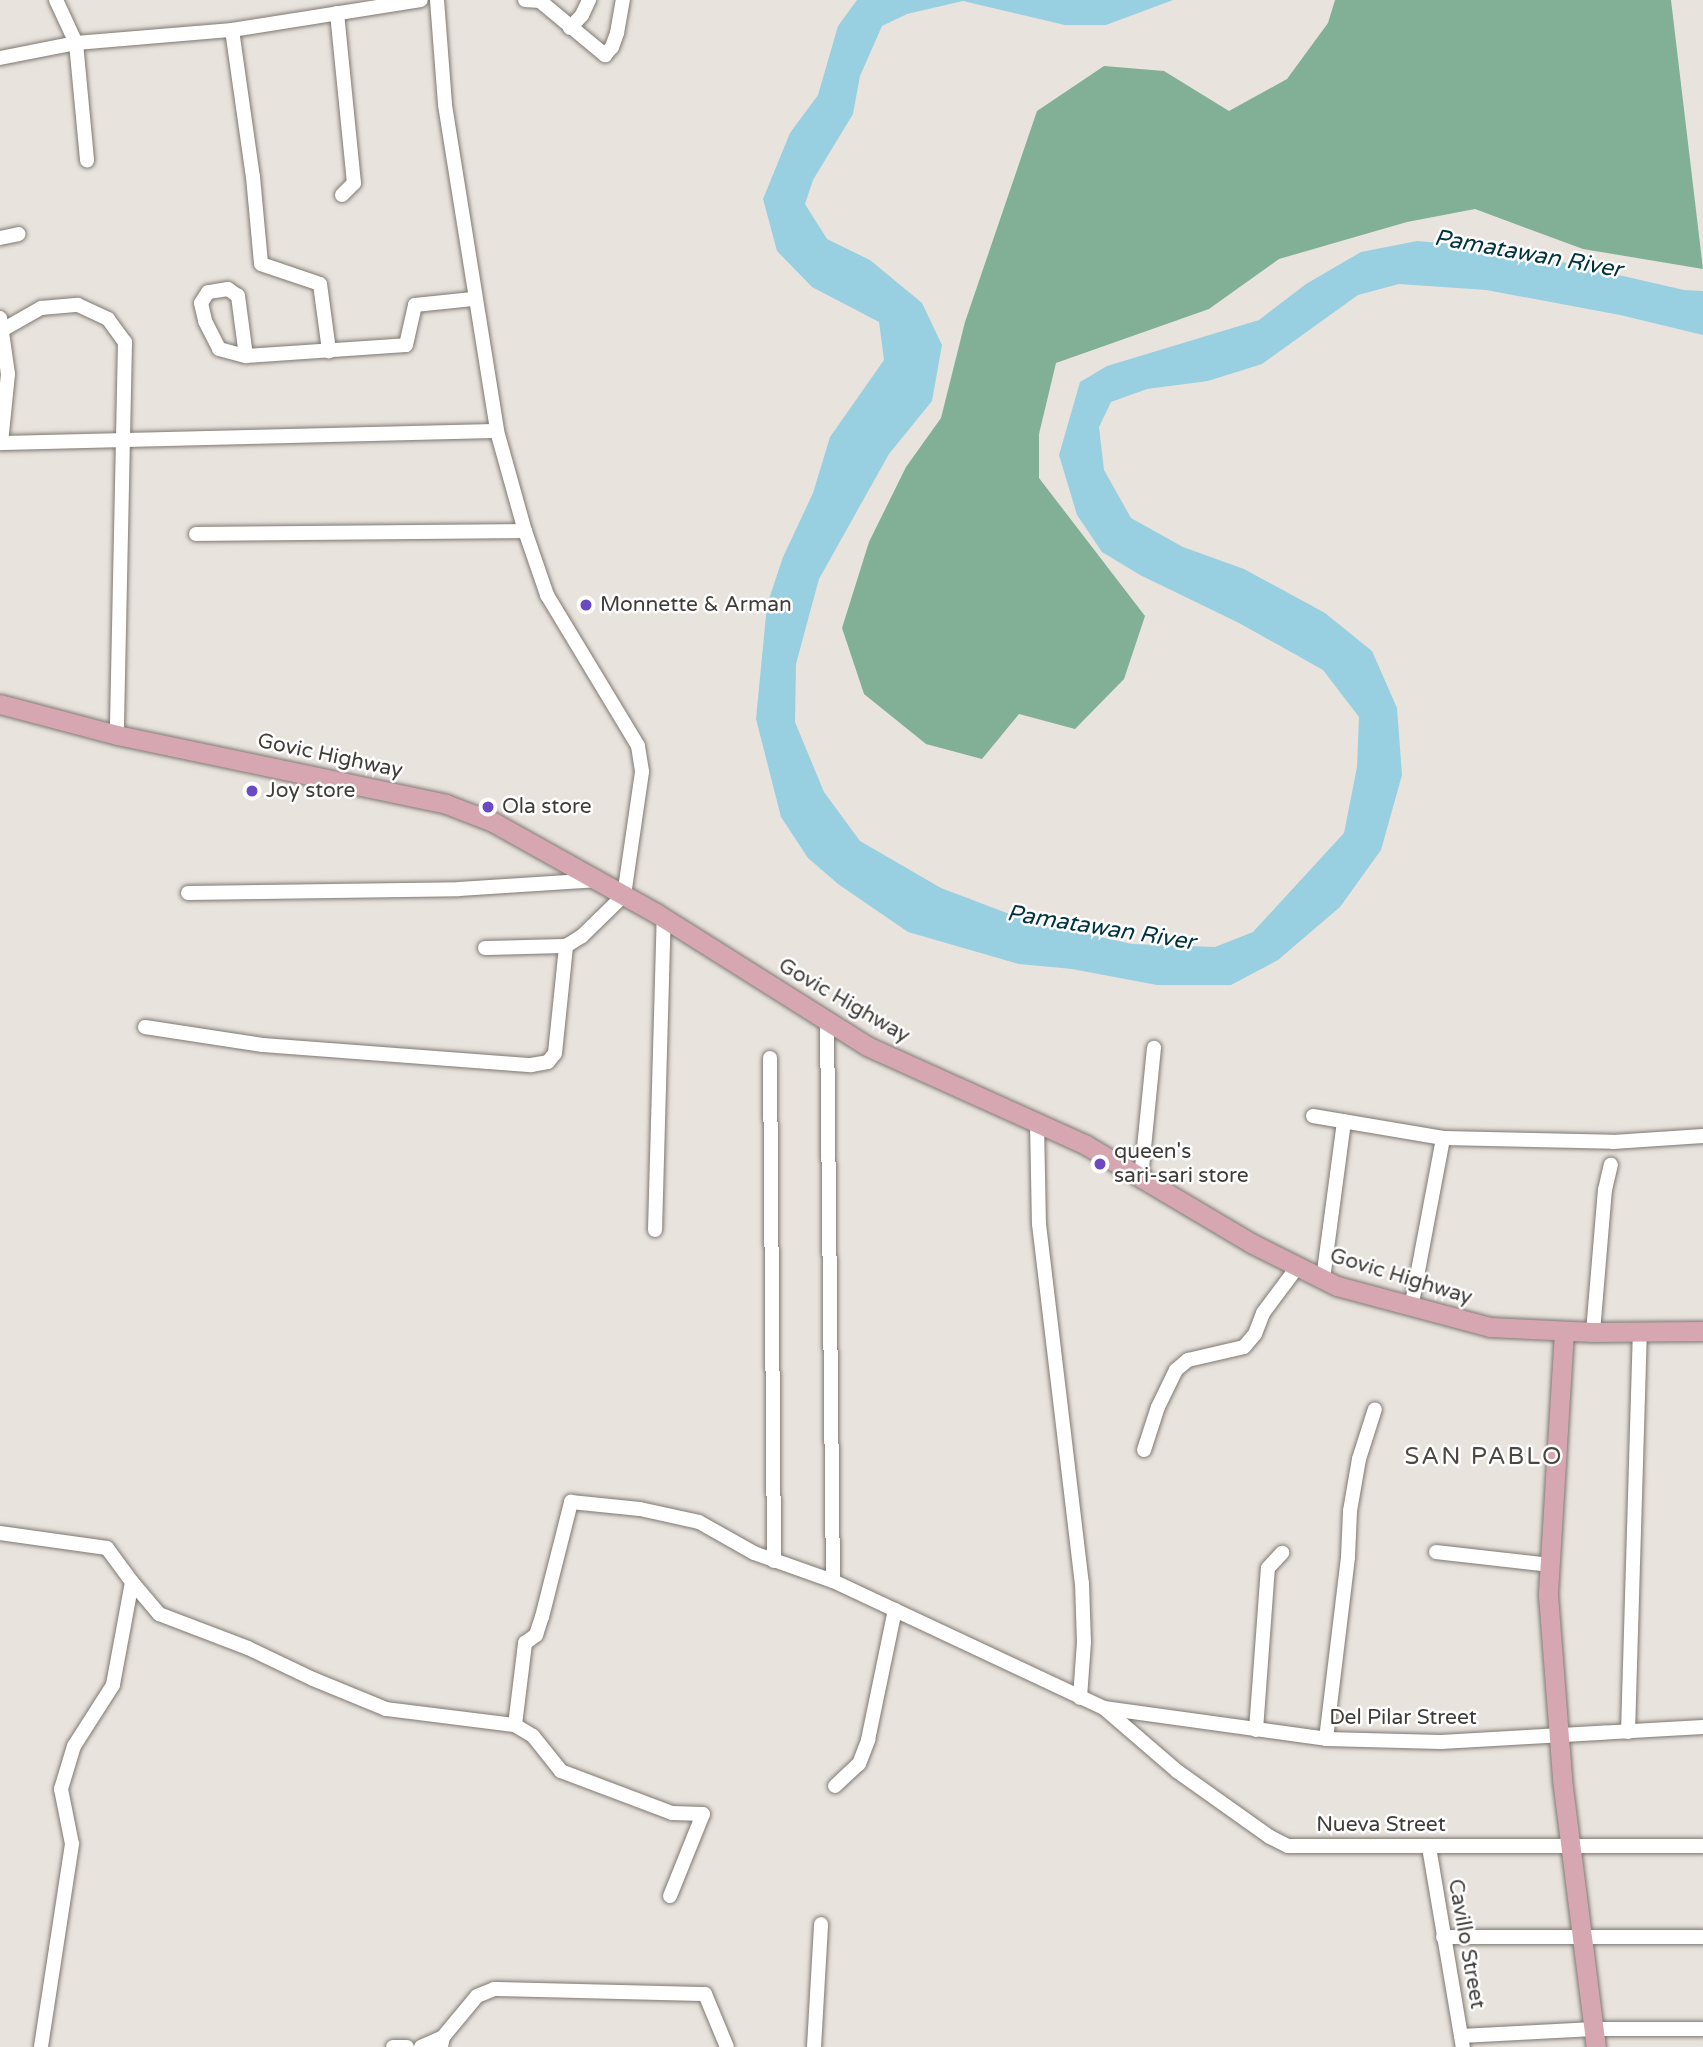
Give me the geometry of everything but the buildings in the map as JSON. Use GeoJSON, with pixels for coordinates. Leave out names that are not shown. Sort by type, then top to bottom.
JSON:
{"type":"FeatureCollection","features":[{"type":"Feature","properties":{"kind":"main road","name":"Govic Highway"},"geometry":{"type":"LineString","coordinates":[[0,704],[117,735],[446,804],[494,822],[664,917],[867,1045],[1086,1145],[1251,1243],[1336,1286],[1490,1327],[1593,1332],[1703,1331]]}},
{"type":"Feature","properties":{"kind":"main road"},"geometry":{"type":"LineString","coordinates":[[1564,1331],[1548,1595],[1570,1846],[1595,2038]]}},
{"type":"Feature","properties":{"kind":"street"},"geometry":{"type":"LineString","coordinates":[[56,0],[76,43],[87,160]]}},
{"type":"Feature","properties":{"kind":"street"},"geometry":{"type":"LineString","coordinates":[[0,58],[76,43],[232,30],[337,13],[359,5],[421,0]]}},
{"type":"Feature","properties":{"kind":"street"},"geometry":{"type":"LineString","coordinates":[[437,0],[445,105],[473,299],[497,431],[525,531],[547,595],[638,746],[642,772],[624,895],[582,936],[566,946],[485,948]]}},
{"type":"Feature","properties":{"kind":"street"},"geometry":{"type":"LineString","coordinates":[[525,0],[540,1],[605,55],[612,47],[617,33],[623,0]]}},
{"type":"Feature","properties":{"kind":"street"},"geometry":{"type":"LineString","coordinates":[[570,28],[582,15],[589,0]]}},
{"type":"Feature","properties":{"kind":"street"},"geometry":{"type":"LineString","coordinates":[[337,13],[354,183],[342,195]]}},
{"type":"Feature","properties":{"kind":"street"},"geometry":{"type":"LineString","coordinates":[[232,30],[253,177],[261,264],[320,284],[329,351]]}},
{"type":"Feature","properties":{"kind":"street"},"geometry":{"type":"LineString","coordinates":[[0,238],[19,234]]}},
{"type":"Feature","properties":{"kind":"street"},"geometry":{"type":"LineString","coordinates":[[246,356],[237,296],[228,289],[208,292],[201,303],[205,321],[219,349],[246,356],[406,345],[415,304],[473,299]]}},
{"type":"Feature","properties":{"kind":"street"},"geometry":{"type":"LineString","coordinates":[[117,735],[123,442],[125,342],[108,319],[78,304],[41,308],[2,323],[8,374],[1,443],[123,442],[497,431]]}},
{"type":"Feature","properties":{"kind":"street"},"geometry":{"type":"LineString","coordinates":[[196,534],[525,531]]}},
{"type":"Feature","properties":{"kind":"street"},"geometry":{"type":"LineString","coordinates":[[188,893],[459,889],[598,880]]}},
{"type":"Feature","properties":{"kind":"street"},"geometry":{"type":"LineString","coordinates":[[654,1230],[664,917]]}},
{"type":"Feature","properties":{"kind":"street"},"geometry":{"type":"LineString","coordinates":[[145,1027],[263,1045],[531,1065],[548,1062],[555,1053],[566,946]]}},
{"type":"Feature","properties":{"kind":"street"},"geometry":{"type":"LineString","coordinates":[[827,1020],[833,1581]]}},
{"type":"Feature","properties":{"kind":"street"},"geometry":{"type":"LineString","coordinates":[[1141,1178],[1154,1048]]}},
{"type":"Feature","properties":{"kind":"street"},"geometry":{"type":"LineString","coordinates":[[770,1058],[774,1561]]}},
{"type":"Feature","properties":{"kind":"street"},"geometry":{"type":"LineString","coordinates":[[1313,1116],[1444,1138],[1613,1142],[1703,1136]]}},
{"type":"Feature","properties":{"kind":"street"},"geometry":{"type":"LineString","coordinates":[[1323,1279],[1344,1121]]}},
{"type":"Feature","properties":{"kind":"street"},"geometry":{"type":"LineString","coordinates":[[1037,1123],[1039,1224],[1082,1583],[1084,1642],[1080,1698]]}},
{"type":"Feature","properties":{"kind":"street"},"geometry":{"type":"LineString","coordinates":[[1411,1308],[1444,1138]]}},
{"type":"Feature","properties":{"kind":"street"},"geometry":{"type":"LineString","coordinates":[[1593,1332],[1605,1190],[1611,1165]]}},
{"type":"Feature","properties":{"kind":"street"},"geometry":{"type":"LineString","coordinates":[[1144,1450],[1158,1407],[1176,1370],[1188,1360],[1244,1348],[1255,1334],[1263,1313],[1298,1266]]}},
{"type":"Feature","properties":{"kind":"street"},"geometry":{"type":"LineString","coordinates":[[1628,1732],[1640,1331]]}},
{"type":"Feature","properties":{"kind":"street"},"geometry":{"type":"LineString","coordinates":[[1326,1740],[1348,1557],[1350,1511],[1359,1460],[1375,1409]]}},
{"type":"Feature","properties":{"kind":"street"},"geometry":{"type":"LineString","coordinates":[[515,1725],[525,1643],[536,1635],[542,1618],[571,1502],[640,1509],[699,1522],[774,1561],[833,1581],[1104,1708]]}},
{"type":"Feature","properties":{"kind":"street"},"geometry":{"type":"LineString","coordinates":[[0,1533],[107,1548],[159,1614],[247,1648],[386,1709],[515,1725],[533,1736],[561,1771],[672,1813],[703,1814],[670,1896]]}},
{"type":"Feature","properties":{"kind":"street"},"geometry":{"type":"LineString","coordinates":[[1436,1552],[1550,1565]]}},
{"type":"Feature","properties":{"kind":"street"},"geometry":{"type":"LineString","coordinates":[[1256,1730],[1268,1568],[1282,1553]]}},
{"type":"Feature","properties":{"kind":"street"},"geometry":{"type":"LineString","coordinates":[[41,2047],[72,1844],[61,1789],[74,1746],[113,1685],[132,1582]]}},
{"type":"Feature","properties":{"kind":"street"},"geometry":{"type":"LineString","coordinates":[[835,1786],[859,1764],[868,1740],[894,1610]]}},
{"type":"Feature","properties":{"kind":"street","name":"Del Pilar Street"},"geometry":{"type":"LineString","coordinates":[[1104,1708],[1326,1740],[1441,1742],[1703,1727]]}},
{"type":"Feature","properties":{"kind":"street","name":"Nueva Street"},"geometry":{"type":"LineString","coordinates":[[1104,1708],[1177,1770],[1270,1837],[1287,1846],[1703,1846]]}},
{"type":"Feature","properties":{"kind":"street"},"geometry":{"type":"LineString","coordinates":[[1703,1714],[1703,1727]]}},
{"type":"Feature","properties":{"kind":"street","name":"Cavillo Street"},"geometry":{"type":"LineString","coordinates":[[1429,1847],[1462,2041]]}},
{"type":"Feature","properties":{"kind":"street"},"geometry":{"type":"LineString","coordinates":[[814,2047],[821,1924]]}},
{"type":"Feature","properties":{"kind":"street"},"geometry":{"type":"LineString","coordinates":[[1443,1937],[1703,1937]]}},
{"type":"Feature","properties":{"kind":"street"},"geometry":{"type":"LineString","coordinates":[[421,2047],[442,2042],[477,1996],[494,1989],[705,1994],[727,2047]]}},
{"type":"Feature","properties":{"kind":"street"},"geometry":{"type":"LineString","coordinates":[[1462,2041],[1595,2038],[1703,2029]]}},
{"type":"Feature","properties":{"kind":"street"},"geometry":{"type":"LineString","coordinates":[[393,2047],[407,2047]]}},
{"type":"Feature","properties":{"kind":"green space"},"geometry":{"type":"Polygon","coordinates":[[[1335,0],[1671,0],[1703,269],[1583,249],[1475,209],[1407,222],[1279,259],[1209,309],[1056,363],[1039,434],[1039,478],[1145,616],[1124,679],[1075,729],[1019,714],[982,759],[926,744],[864,694],[842,628],[869,542],[906,467],[941,418],[965,322],[1037,111],[1104,66],[1164,71],[1229,111],[1287,79],[1328,23],[1335,0]]]}},
{"type":"Feature","properties":{"kind":"water"},"geometry":{"type":"Polygon","coordinates":[[[857,0],[1173,0],[1106,25],[1065,25],[963,1],[907,14],[882,26],[860,76],[853,114],[813,180],[805,204],[827,239],[870,260],[922,303],[942,345],[932,401],[889,454],[819,579],[796,664],[795,722],[824,792],[860,841],[941,888],[1025,920],[1132,944],[1215,947],[1253,932],[1344,833],[1357,767],[1359,717],[1323,670],[1239,623],[1140,575],[1102,552],[1077,515],[1059,455],[1080,382],[1107,366],[1259,320],[1306,284],[1361,252],[1417,241],[1501,248],[1684,290],[1703,291],[1703,335],[1620,315],[1486,290],[1399,284],[1358,295],[1262,364],[1208,381],[1147,389],[1111,402],[1099,427],[1104,470],[1131,518],[1183,547],[1244,569],[1325,613],[1372,651],[1397,708],[1402,775],[1381,850],[1340,907],[1278,960],[1231,985],[1157,985],[1072,969],[1019,964],[908,932],[838,884],[808,858],[781,817],[756,719],[767,605],[783,557],[813,493],[830,437],[884,360],[879,322],[812,287],[777,251],[763,199],[790,133],[818,95],[838,26],[857,0]]]}},
{"type":"Feature","properties":{"kind":"place","name":"Monnette & Arman"},"geometry":{"type":"Point","coordinates":[586,605]}},
{"type":"Feature","properties":{"kind":"place","name":"Joy store"},"geometry":{"type":"Point","coordinates":[252,791]}},
{"type":"Feature","properties":{"kind":"place","name":"Ola store"},"geometry":{"type":"Point","coordinates":[488,807]}},
{"type":"Feature","properties":{"kind":"place","name":"queen's sari-sari store"},"geometry":{"type":"Point","coordinates":[1100,1164]}},
{"type":"Feature","properties":{"kind":"district","name":"SAN PABLO"},"geometry":{"type":"Point","coordinates":[1484,1457]}},
{"type":"Feature","properties":{"kind":"water label","name":"Pamatawan River"},"geometry":{"type":"Point","coordinates":[1528,254]}},
{"type":"Feature","properties":{"kind":"water label","name":"Pamatawan River"},"geometry":{"type":"Point","coordinates":[1101,928]}}]}
